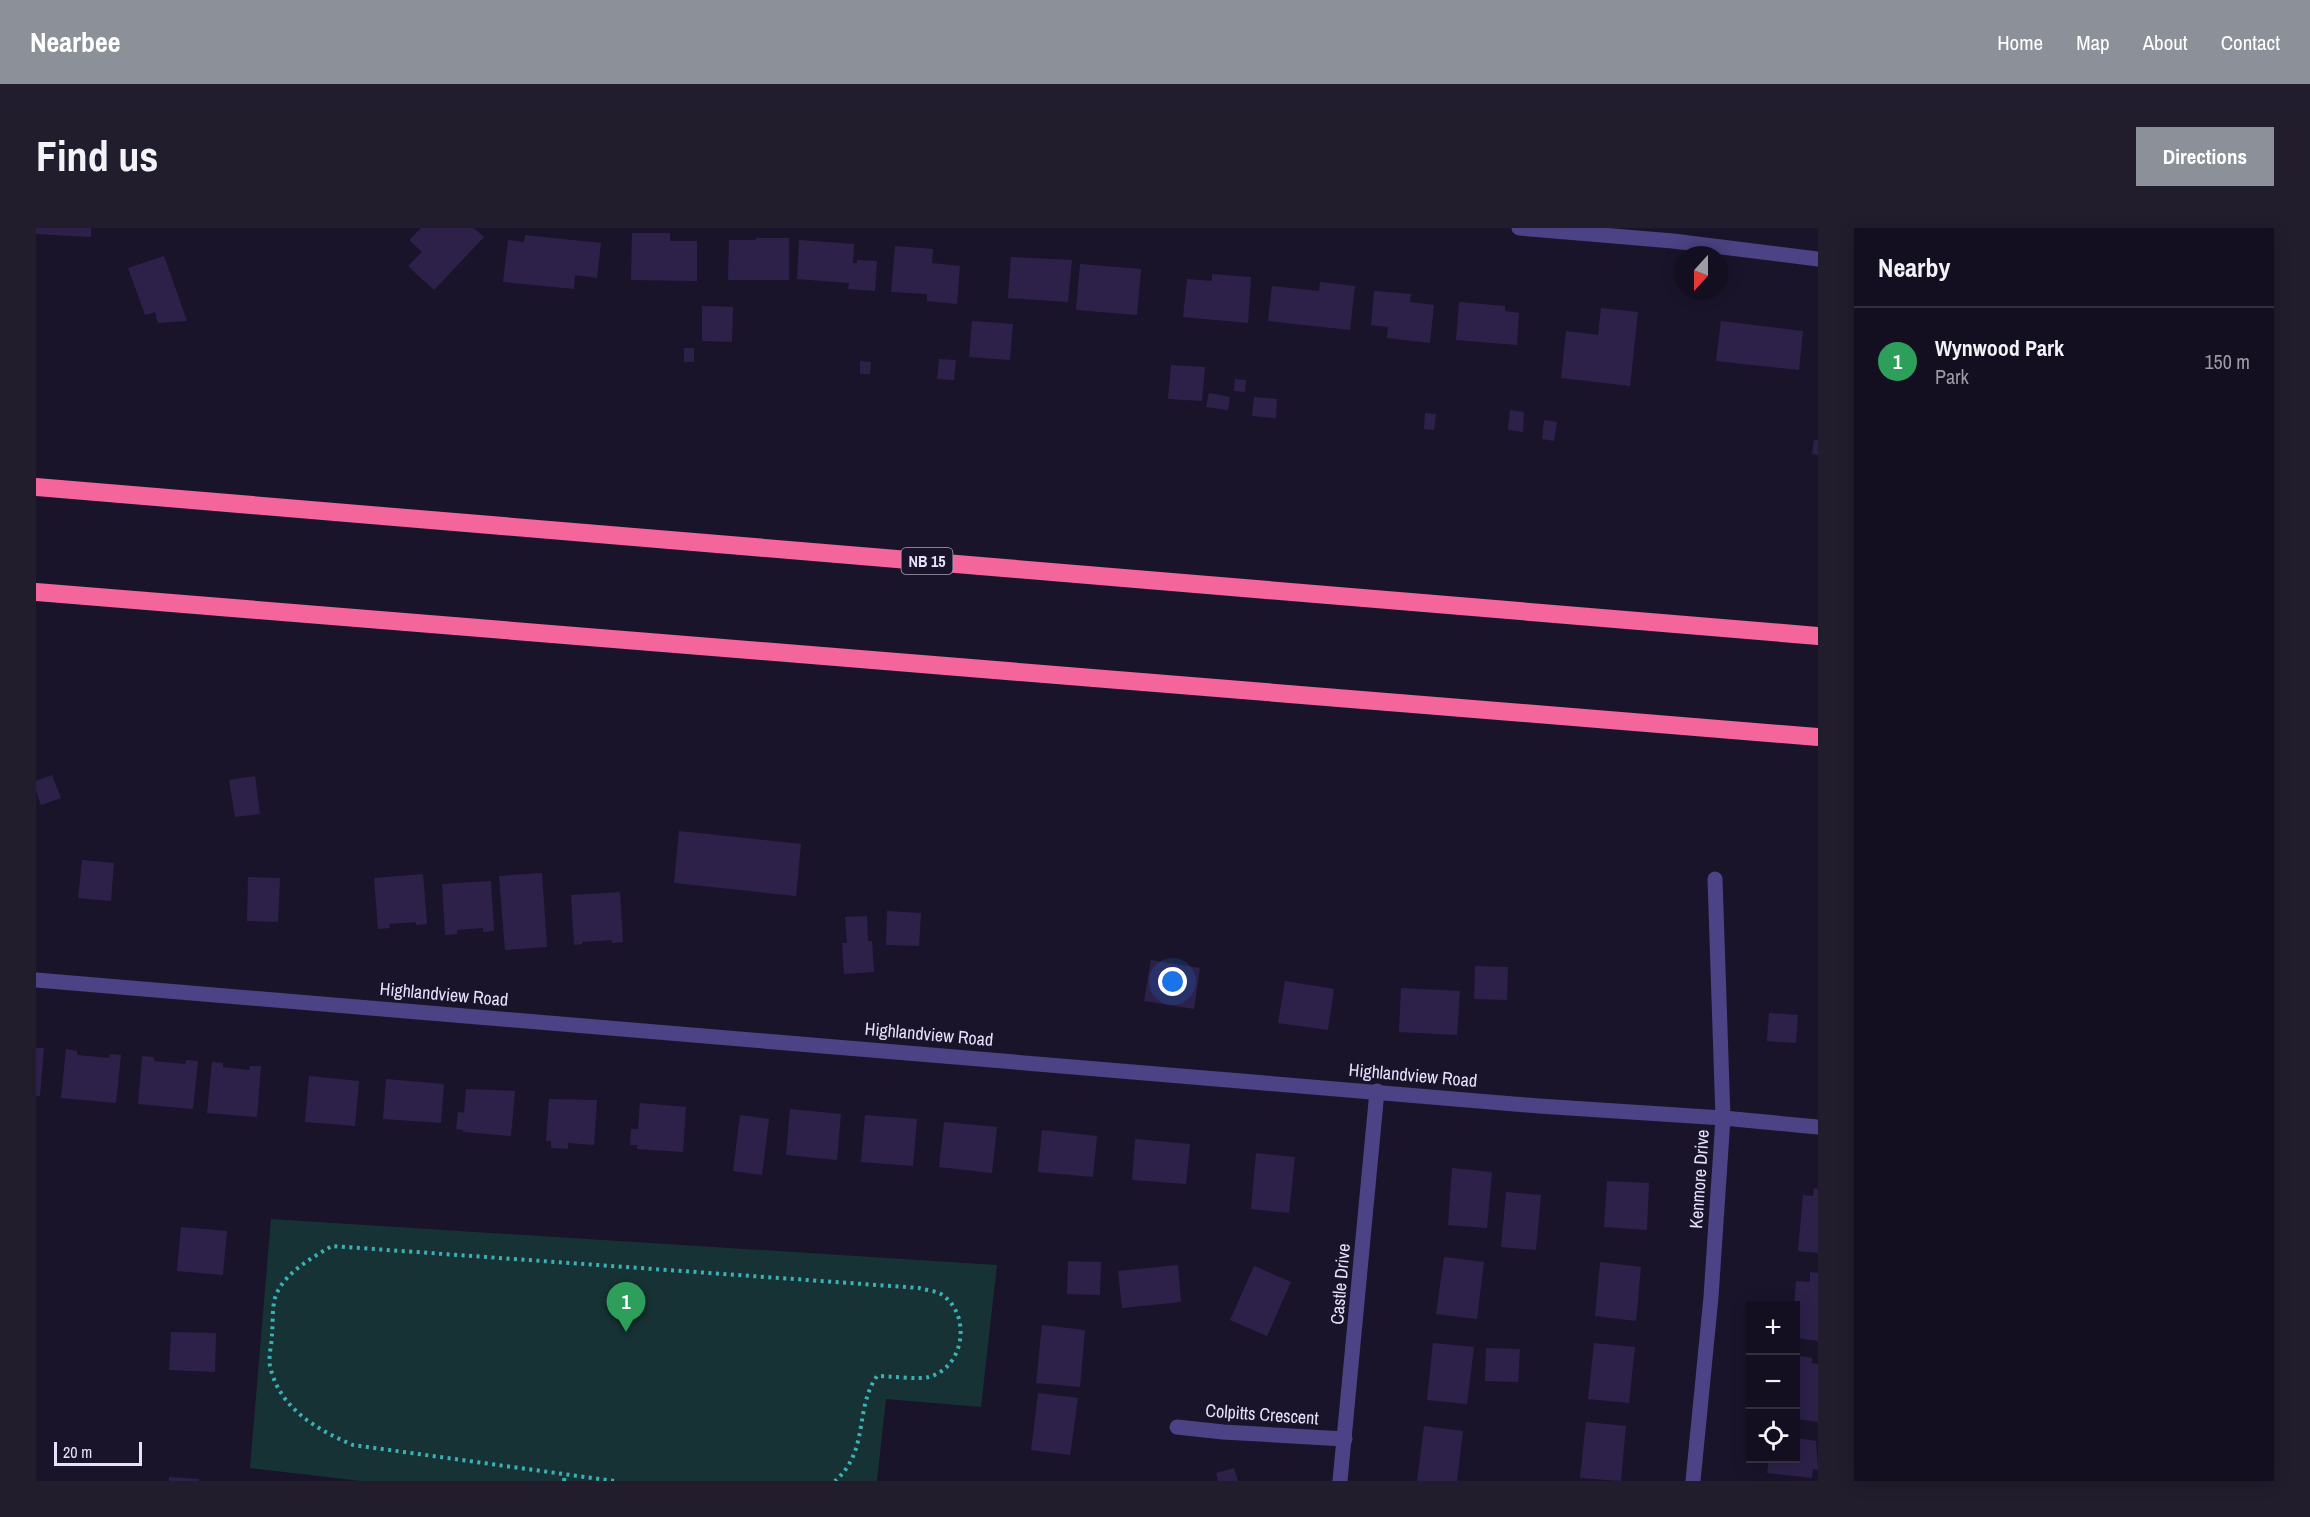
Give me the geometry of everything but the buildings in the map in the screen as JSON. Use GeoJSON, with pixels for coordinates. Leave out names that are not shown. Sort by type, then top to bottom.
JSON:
{"type":"FeatureCollection","features":[{"type":"Feature","properties":{"kind":"highway","name":"NB 15"},"geometry":{"type":"LineString","coordinates":[[36,487],[1818,636]]}},
{"type":"Feature","properties":{"kind":"highway"},"geometry":{"type":"LineString","coordinates":[[36,592],[1818,737]]}},
{"type":"Feature","properties":{"kind":"street"},"geometry":{"type":"LineString","coordinates":[[1519,228],[1672,234],[1818,259]]}},
{"type":"Feature","properties":{"kind":"street","name":"Kenmore Drive"},"geometry":{"type":"LineString","coordinates":[[1693,1481],[1711,1297],[1723,1118],[1715,879]]}},
{"type":"Feature","properties":{"kind":"street","name":"Highlandview Road"},"geometry":{"type":"LineString","coordinates":[[36,980],[1539,1106],[1723,1118],[1818,1128]]}},
{"type":"Feature","properties":{"kind":"street","name":"Castle Drive"},"geometry":{"type":"LineString","coordinates":[[1340,1481],[1377,1091]]}},
{"type":"Feature","properties":{"kind":"street","name":"Colpitts Crescent"},"geometry":{"type":"LineString","coordinates":[[1177,1426],[1223,1432],[1345,1439]]}},
{"type":"Feature","properties":{"kind":"path"},"geometry":{"type":"LineString","coordinates":[[614,1481],[353,1444],[330,1435],[310,1424],[292,1407],[279,1388],[270,1365],[276,1296],[289,1276],[308,1260],[332,1246],[919,1288],[940,1294],[955,1308],[962,1326],[958,1349],[946,1366],[929,1377],[877,1376],[870,1387],[858,1447],[843,1474],[835,1481]]}},
{"type":"Feature","properties":{"kind":"path"},"geometry":{"type":"LineString","coordinates":[[564,1481],[565,1475]]}},
{"type":"Feature","properties":{"kind":"green space"},"geometry":{"type":"Polygon","coordinates":[[[271,1219],[997,1265],[981,1407],[886,1399],[877,1481],[361,1481],[250,1468],[271,1219]]]}},
{"type":"Feature","properties":{"kind":"place","name":"Wynwood Park"},"geometry":{"type":"Point","coordinates":[626,1332]}}]}
